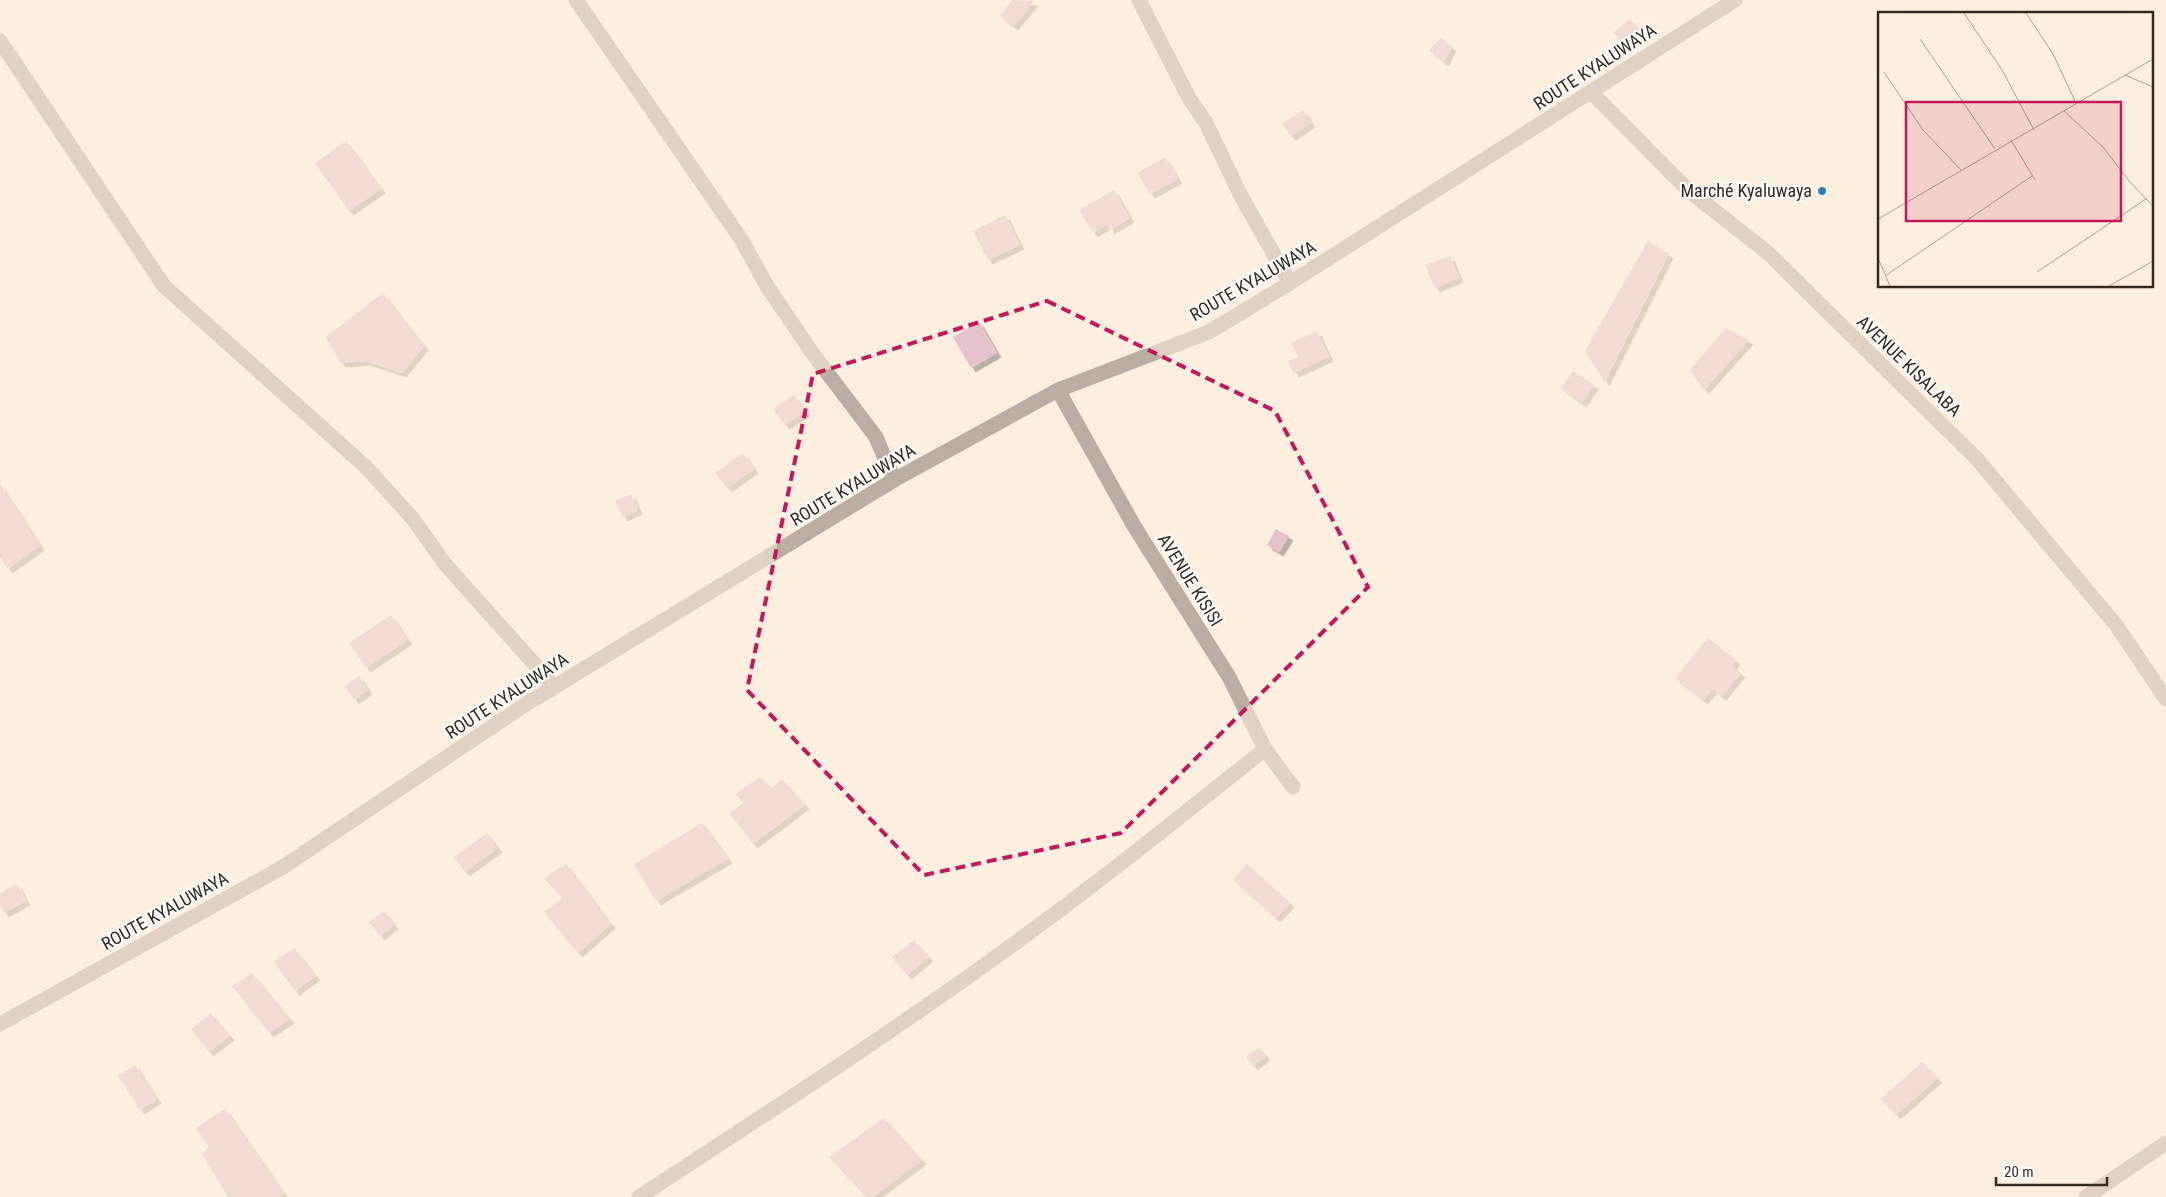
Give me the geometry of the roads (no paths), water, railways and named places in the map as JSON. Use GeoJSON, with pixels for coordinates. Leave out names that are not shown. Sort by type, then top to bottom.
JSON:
{"type":"FeatureCollection","features":[{"type":"Feature","properties":{"kind":"street"},"geometry":{"type":"LineString","coordinates":[[576,0],[741,239],[767,286],[812,354],[876,437],[894,480]]}},
{"type":"Feature","properties":{"kind":"street"},"geometry":{"type":"LineString","coordinates":[[1139,0],[1189,98],[1206,123],[1241,196],[1290,283]]}},
{"type":"Feature","properties":{"kind":"street","name":"ROUTE KYALUWAYA"},"geometry":{"type":"LineString","coordinates":[[0,1024],[283,867],[515,711],[894,480],[1058,390],[1209,332],[1290,283],[1591,92],[1710,6],[1736,0]]}},
{"type":"Feature","properties":{"kind":"street"},"geometry":{"type":"LineString","coordinates":[[0,41],[164,286],[366,467],[413,519],[445,564],[555,687]]}},
{"type":"Feature","properties":{"kind":"street","name":"AVENUE KISALABA"},"geometry":{"type":"LineString","coordinates":[[1591,92],[1688,190],[1768,253],[1977,460],[2116,626],[2166,699]]}},
{"type":"Feature","properties":{"kind":"street","name":"AVENUE KISISI"},"geometry":{"type":"LineString","coordinates":[[1058,390],[1134,526],[1229,677],[1265,749],[1293,787]]}},
{"type":"Feature","properties":{"kind":"street"},"geometry":{"type":"LineString","coordinates":[[639,1197],[886,1035],[1011,946],[1148,843],[1265,749]]}},
{"type":"Feature","properties":{"kind":"street"},"geometry":{"type":"LineString","coordinates":[[2086,1197],[2166,1143]]}},
{"type":"Feature","properties":{"kind":"place","name":"Marché Kyaluwaya"},"geometry":{"type":"Point","coordinates":[1822,191]}}]}
